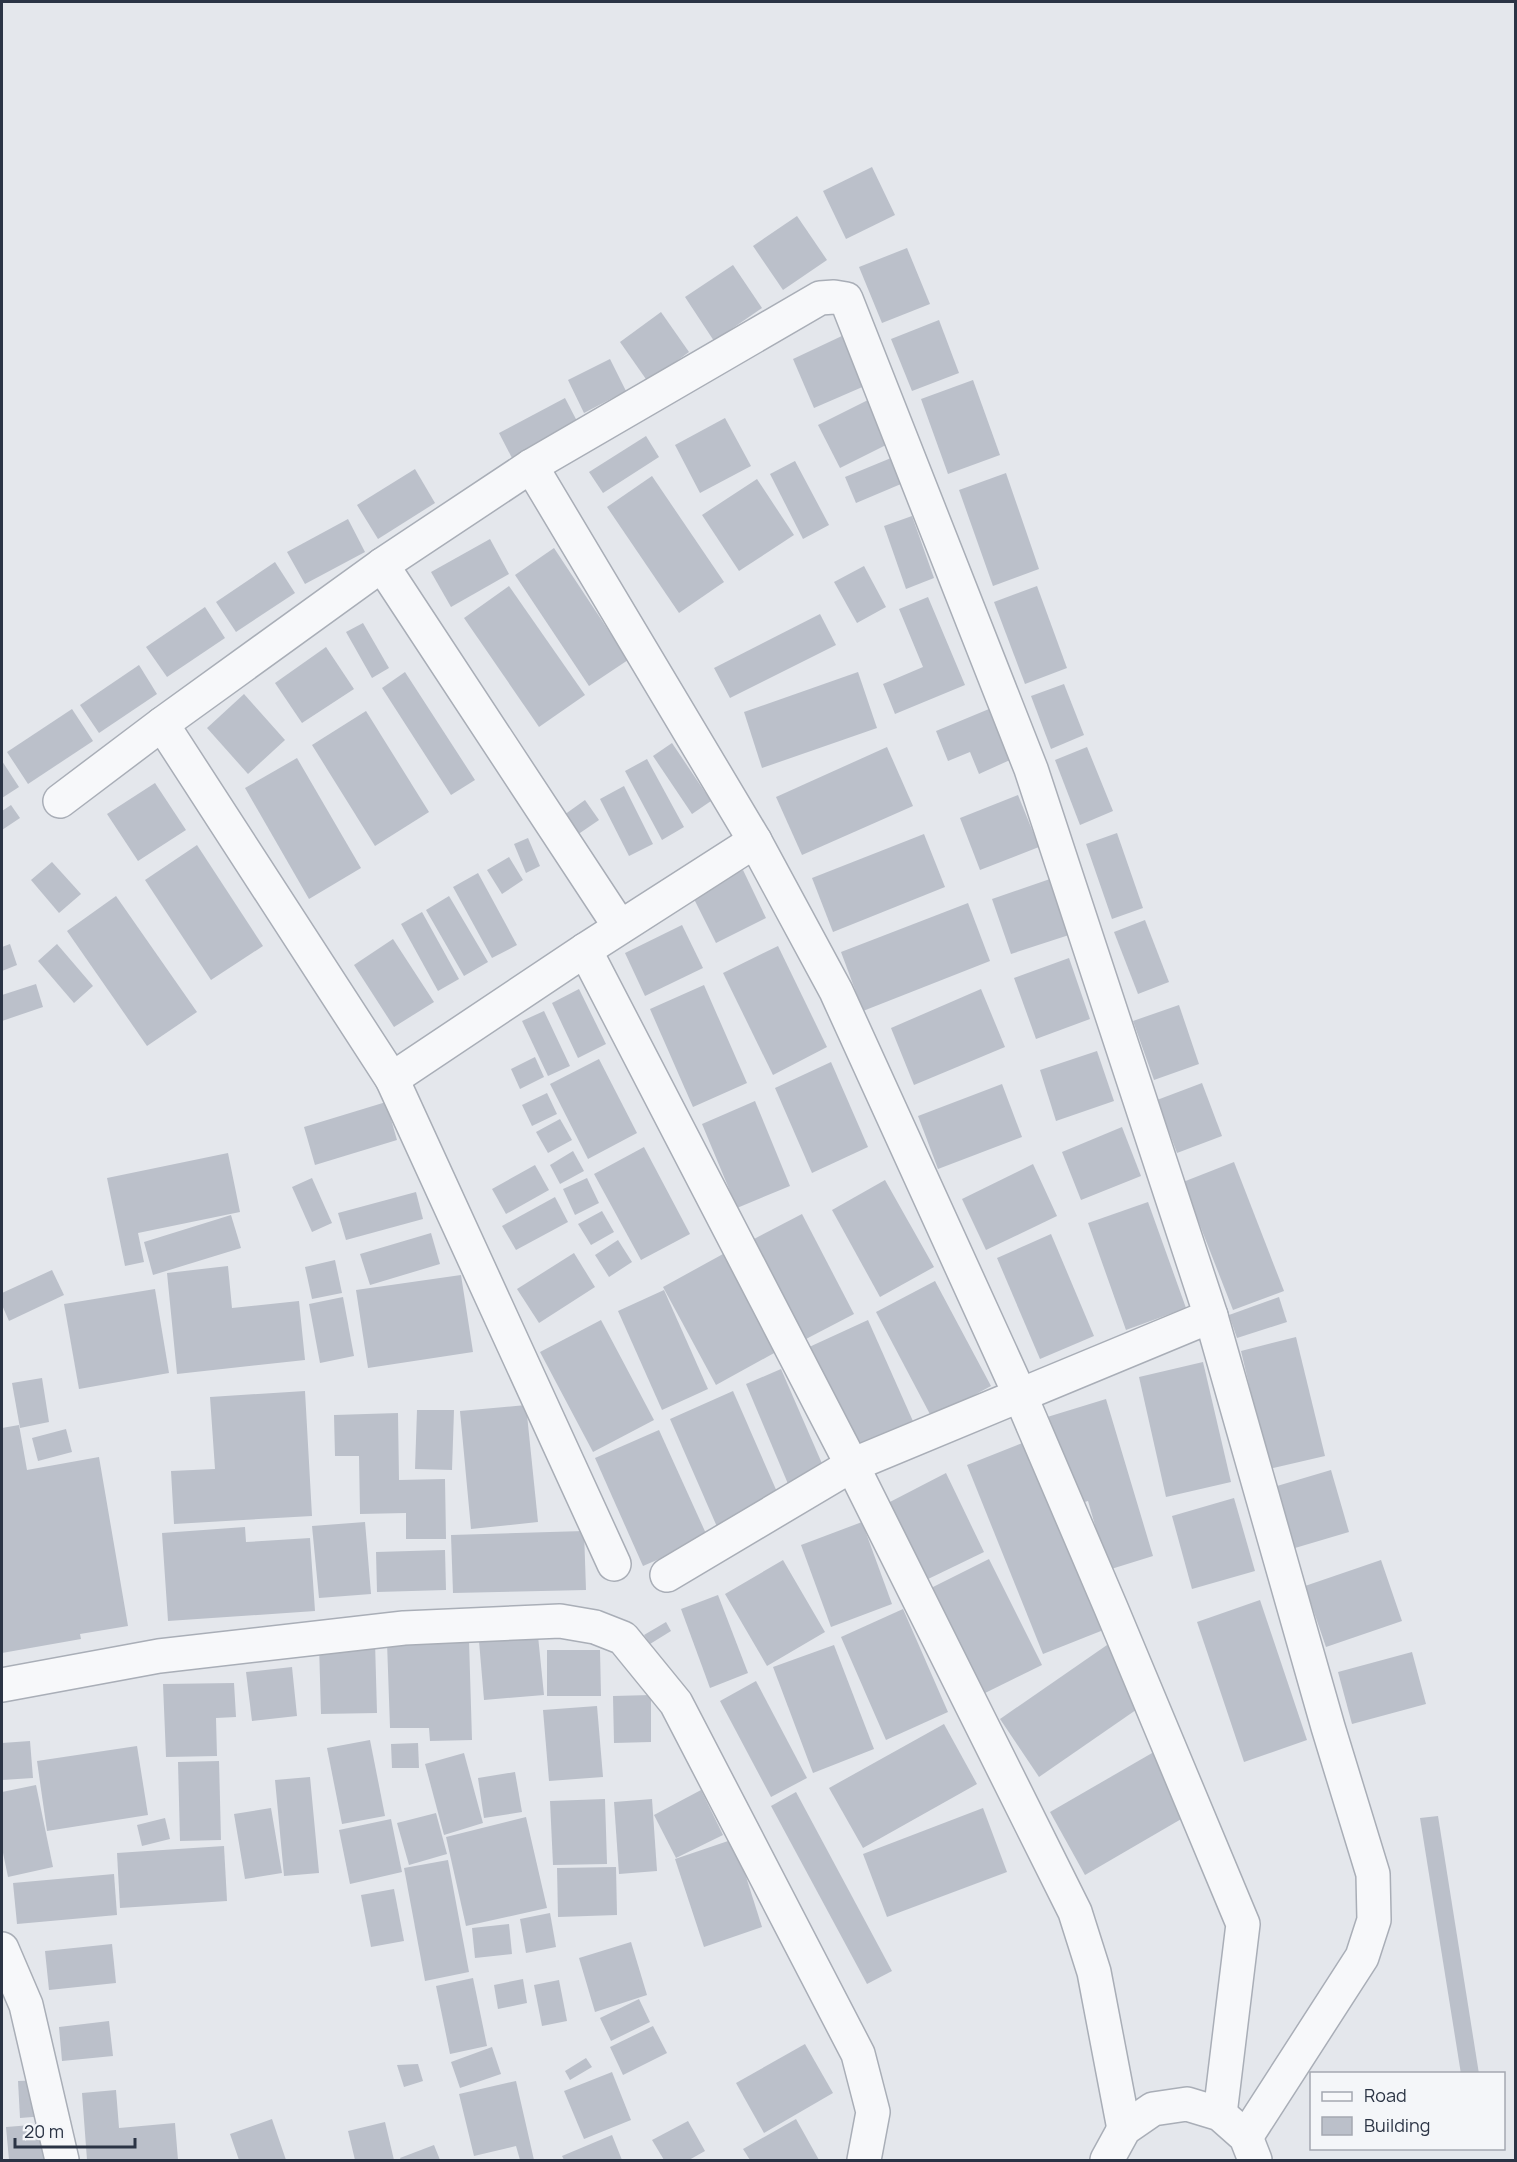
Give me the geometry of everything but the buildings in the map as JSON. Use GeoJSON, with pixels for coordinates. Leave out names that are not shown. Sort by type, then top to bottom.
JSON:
{"type":"FeatureCollection","features":[{"type":"Feature","properties":{"kind":"street"},"geometry":{"type":"LineString","coordinates":[[60,801],[162,724],[382,565],[531,466],[820,298],[846,299],[1031,770],[1211,1316],[1328,1726],[1373,1874],[1374,1920],[1362,1957],[1251,2149],[1220,2114],[1187,2104],[1153,2109],[1124,2129],[1107,2160]]}},
{"type":"Feature","properties":{"kind":"street"},"geometry":{"type":"LineString","coordinates":[[531,466],[755,841],[836,991],[1020,1395],[1243,1924],[1220,2114]]}},
{"type":"Feature","properties":{"kind":"street"},"geometry":{"type":"LineString","coordinates":[[382,565],[620,927]]}},
{"type":"Feature","properties":{"kind":"street"},"geometry":{"type":"LineString","coordinates":[[162,724],[392,1079],[614,1564]]}},
{"type":"Feature","properties":{"kind":"street"},"geometry":{"type":"LineString","coordinates":[[392,1079],[620,927],[755,841]]}},
{"type":"Feature","properties":{"kind":"street"},"geometry":{"type":"LineString","coordinates":[[585,950],[852,1465],[1075,1912],[1094,1972],[1124,2129]]}},
{"type":"Feature","properties":{"kind":"street"},"geometry":{"type":"LineString","coordinates":[[667,1575],[852,1465],[1211,1316]]}},
{"type":"Feature","properties":{"kind":"street"},"geometry":{"type":"LineString","coordinates":[[2,1685],[159,1656],[404,1628],[560,1621],[595,1627],[623,1638],[676,1703],[858,2054],[873,2112],[864,2160]]}},
{"type":"Feature","properties":{"kind":"street"},"geometry":{"type":"LineString","coordinates":[[2,1949],[26,2005],[62,2160]]}}]}
